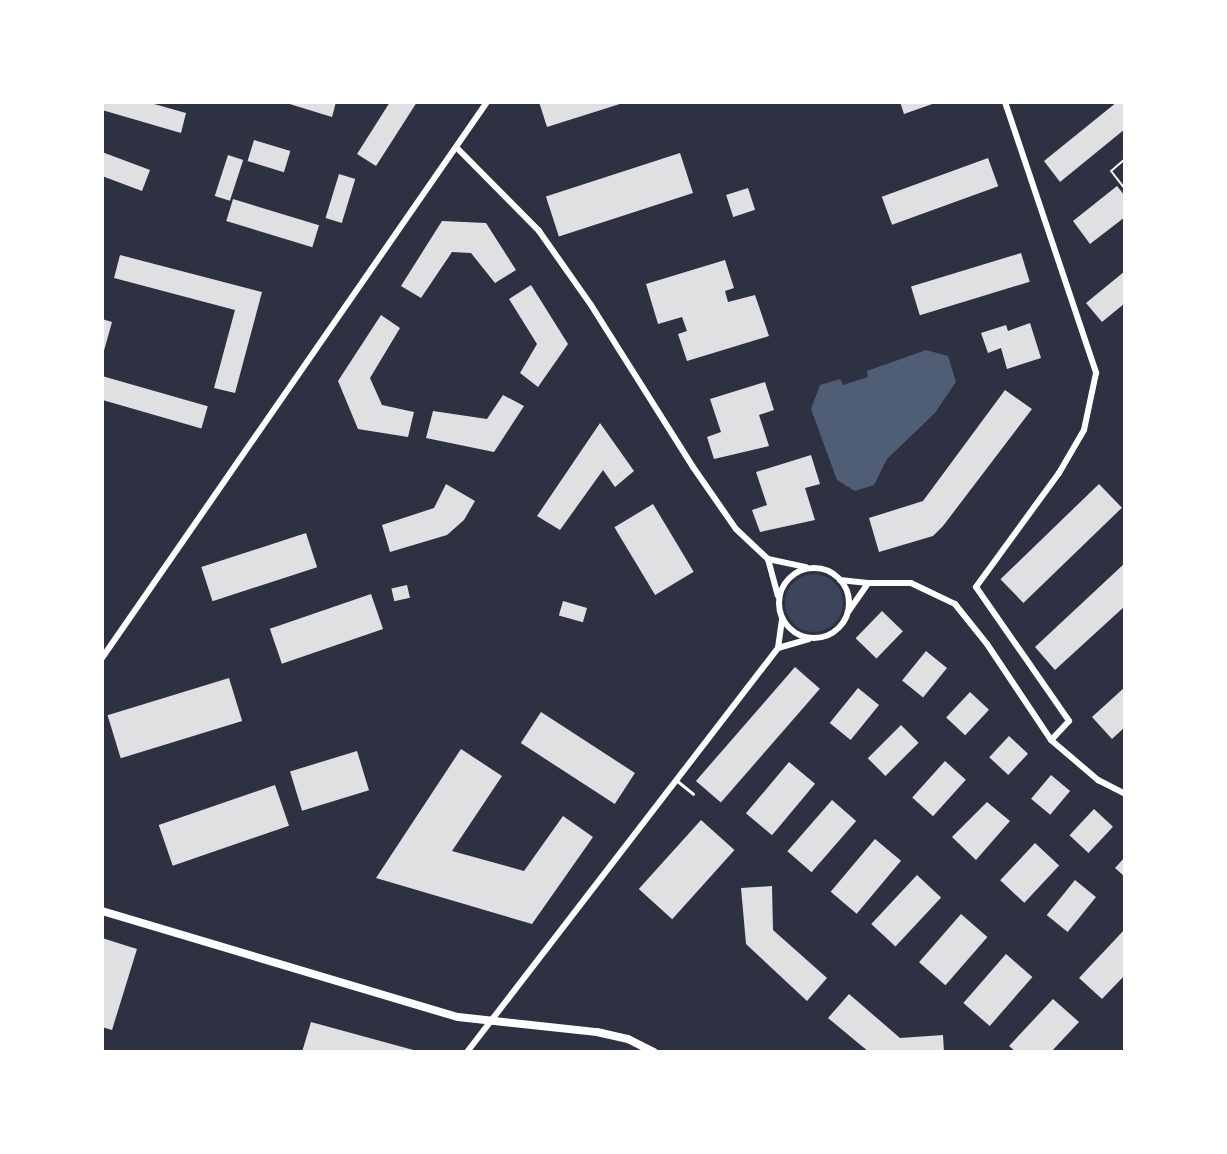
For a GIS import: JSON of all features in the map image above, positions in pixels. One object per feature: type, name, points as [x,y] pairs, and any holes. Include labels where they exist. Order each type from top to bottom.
[{"type":"street","points":[[102,658],[487,102]]},
{"type":"street","points":[[1005,102],[1096,373],[1084,430],[1059,473],[976,587],[1069,721],[1051,740]]},
{"type":"street","points":[[457,148],[539,231],[591,305],[730,520],[768,559],[779,597],[778,609],[782,620],[790,629],[811,638]]},
{"type":"street","points":[[768,559],[832,572],[840,580],[849,601],[848,613]]},
{"type":"street","points":[[779,597],[789,577],[810,568]]},
{"type":"street","points":[[840,580],[868,583],[911,583],[955,604],[987,645],[1051,740],[1098,780],[1125,794]]},
{"type":"street","points":[[778,648],[834,632],[868,583]]},
{"type":"street","points":[[467,1052],[778,648],[782,620]]},
{"type":"street","points":[[102,911],[459,1017],[597,1032],[628,1039],[654,1052]]},
{"type":"lane","points":[[676,780],[693,794]]},
{"type":"path","points":[[1125,159],[1111,171],[1125,189]]},
{"type":"shaded area","points":[[926,350],[948,356],[956,382],[935,413],[887,459],[874,485],[855,491],[837,480],[811,409],[820,385],[840,379],[843,385],[868,377],[867,371]]},
{"type":"shaded area","points":[[808,574],[820,574],[835,582],[843,597],[843,609],[835,624],[820,632],[808,632],[793,624],[785,609],[785,597],[793,582]]},
{"type":"building","points":[[102,102],[147,102],[186,113],[181,133],[102,110]]},
{"type":"building","points":[[283,102],[336,102],[332,117]]},
{"type":"building","points":[[390,102],[417,102],[376,166],[357,154]]},
{"type":"building","points":[[539,102],[623,102],[623,103],[547,127]]},
{"type":"building","points":[[900,102],[938,102],[904,114]]},
{"type":"building","points":[[1117,102],[1125,102],[1125,129],[1060,182],[1044,161]]},
{"type":"building","points":[[254,140],[290,151],[284,172],[248,161]]},
{"type":"building","points":[[102,152],[150,170],[142,191],[102,176]]},
{"type":"building","points":[[680,153],[693,193],[559,237],[546,197]]},
{"type":"building","points":[[228,155],[243,160],[230,201],[215,196]]},
{"type":"building","points":[[988,158],[998,186],[892,225],[882,197]]},
{"type":"building","points":[[339,174],[355,179],[342,223],[326,218]]},
{"type":"building","points":[[1117,186],[1125,196],[1125,217],[1090,244],[1073,221]]},
{"type":"building","points":[[748,188],[755,210],[733,217],[726,195]]},
{"type":"building","points":[[233,199],[319,225],[312,247],[226,221]]},
{"type":"building","points":[[442,221],[486,223],[516,270],[495,283],[471,253],[452,252],[421,298],[401,286]]},
{"type":"building","points":[[1021,253],[1030,282],[920,315],[911,287]]},
{"type":"building","points":[[120,255],[262,292],[235,393],[214,388],[235,310],[114,278]]},
{"type":"building","points":[[725,260],[734,288],[725,291],[728,302],[755,295],[769,336],[687,361],[678,334],[687,331],[682,317],[658,324],[646,284]]},
{"type":"building","points":[[1125,271],[1125,303],[1102,322],[1086,303]]},
{"type":"building","points":[[531,285],[568,344],[538,387],[520,373],[537,344],[509,299]]},
{"type":"building","points":[[381,315],[400,328],[370,378],[382,405],[414,412],[408,437],[358,429],[338,381]]},
{"type":"building","points":[[102,319],[112,322],[103,354],[102,354]]},
{"type":"building","points":[[1030,323],[1041,358],[1007,369],[1001,348],[988,353],[981,333],[1006,325],[1008,331]]},
{"type":"building","points":[[102,376],[208,406],[201,428],[102,400]]},
{"type":"building","points":[[765,382],[774,410],[759,415],[769,446],[714,459],[707,437],[721,432],[710,399]]},
{"type":"building","points":[[1005,390],[1032,409],[943,526],[933,536],[879,552],[869,518],[923,501]]},
{"type":"building","points":[[503,395],[524,406],[494,452],[426,438],[433,411],[487,419]]},
{"type":"building","points":[[600,423],[634,471],[615,487],[603,470],[560,530],[537,516]]},
{"type":"building","points":[[811,455],[820,484],[805,488],[815,520],[760,532],[752,510],[767,505],[756,472]]},
{"type":"building","points":[[446,484],[475,501],[464,520],[447,535],[390,552],[382,525],[434,508]]},
{"type":"building","points":[[1099,484],[1122,508],[1023,603],[1000,579]]},
{"type":"building","points":[[653,504],[694,572],[655,595],[614,527]]},
{"type":"building","points":[[306,533],[317,567],[213,601],[201,567]]},
{"type":"building","points":[[1125,563],[1125,606],[1055,670],[1035,647]]},
{"type":"building","points":[[407,585],[410,598],[394,601],[391,589]]},
{"type":"building","points":[[371,594],[383,629],[282,664],[270,629]]},
{"type":"building","points":[[563,601],[587,608],[583,622],[559,615]]},
{"type":"building","points":[[882,611],[903,631],[876,658],[856,638]]},
{"type":"building","points":[[926,651],[947,668],[923,698],[902,681]]},
{"type":"building","points":[[795,667],[820,689],[721,803],[696,781]]},
{"type":"building","points":[[229,678],[242,721],[121,758],[108,715]]},
{"type":"building","points":[[1125,687],[1125,727],[1112,739],[1092,717]]},
{"type":"building","points":[[858,688],[879,705],[851,740],[830,723]]},
{"type":"building","points":[[970,692],[989,710],[965,735],[946,718]]},
{"type":"building","points":[[541,712],[635,773],[615,804],[521,743]]},
{"type":"building","points":[[901,725],[919,743],[885,776],[868,758]]},
{"type":"building","points":[[1009,736],[1028,754],[1008,775],[989,757]]},
{"type":"building","points":[[461,749],[502,776],[452,851],[524,871],[563,816],[593,837],[532,924],[376,878]]},
{"type":"building","points":[[357,751],[369,790],[302,811],[290,771]]},
{"type":"building","points":[[945,761],[966,780],[933,816],[912,797]]},
{"type":"building","points":[[789,762],[815,784],[772,835],[746,813]]},
{"type":"building","points":[[1051,775],[1070,791],[1050,815],[1031,799]]},
{"type":"building","points":[[275,785],[289,826],[173,866],[159,825]]},
{"type":"building","points":[[832,800],[856,821],[812,872],[787,851]]},
{"type":"building","points":[[987,802],[1010,821],[976,860],[952,837]]},
{"type":"building","points":[[1094,809],[1113,827],[1088,853],[1069,835]]},
{"type":"building","points":[[701,820],[734,850],[672,919],[639,889]]},
{"type":"building","points":[[875,839],[901,861],[857,914],[831,892]]},
{"type":"building","points":[[1035,843],[1059,866],[1024,903],[1000,880]]},
{"type":"building","points":[[1125,857],[1125,877],[1115,868]]},
{"type":"building","points":[[917,875],[941,898],[895,947],[871,924]]},
{"type":"building","points":[[1075,880],[1096,897],[1068,932],[1047,915]]},
{"type":"building","points":[[772,886],[773,930],[827,978],[807,1001],[746,944],[741,888]]},
{"type":"building","points":[[961,914],[987,937],[945,985],[919,962]]},
{"type":"building","points":[[1125,929],[1125,975],[1102,999],[1079,978]]},
{"type":"building","points":[[102,938],[137,949],[112,1030],[102,1027]]},
{"type":"building","points":[[1006,954],[1032,977],[990,1026],[963,1003]]},
{"type":"building","points":[[849,994],[900,1038],[943,1035],[944,1052],[869,1052],[828,1018]]},
{"type":"building","points":[[1053,999],[1079,1022],[1051,1052],[1016,1052],[1009,1046]]},
{"type":"building","points":[[311,1022],[417,1051],[417,1052],[302,1052]]}]
